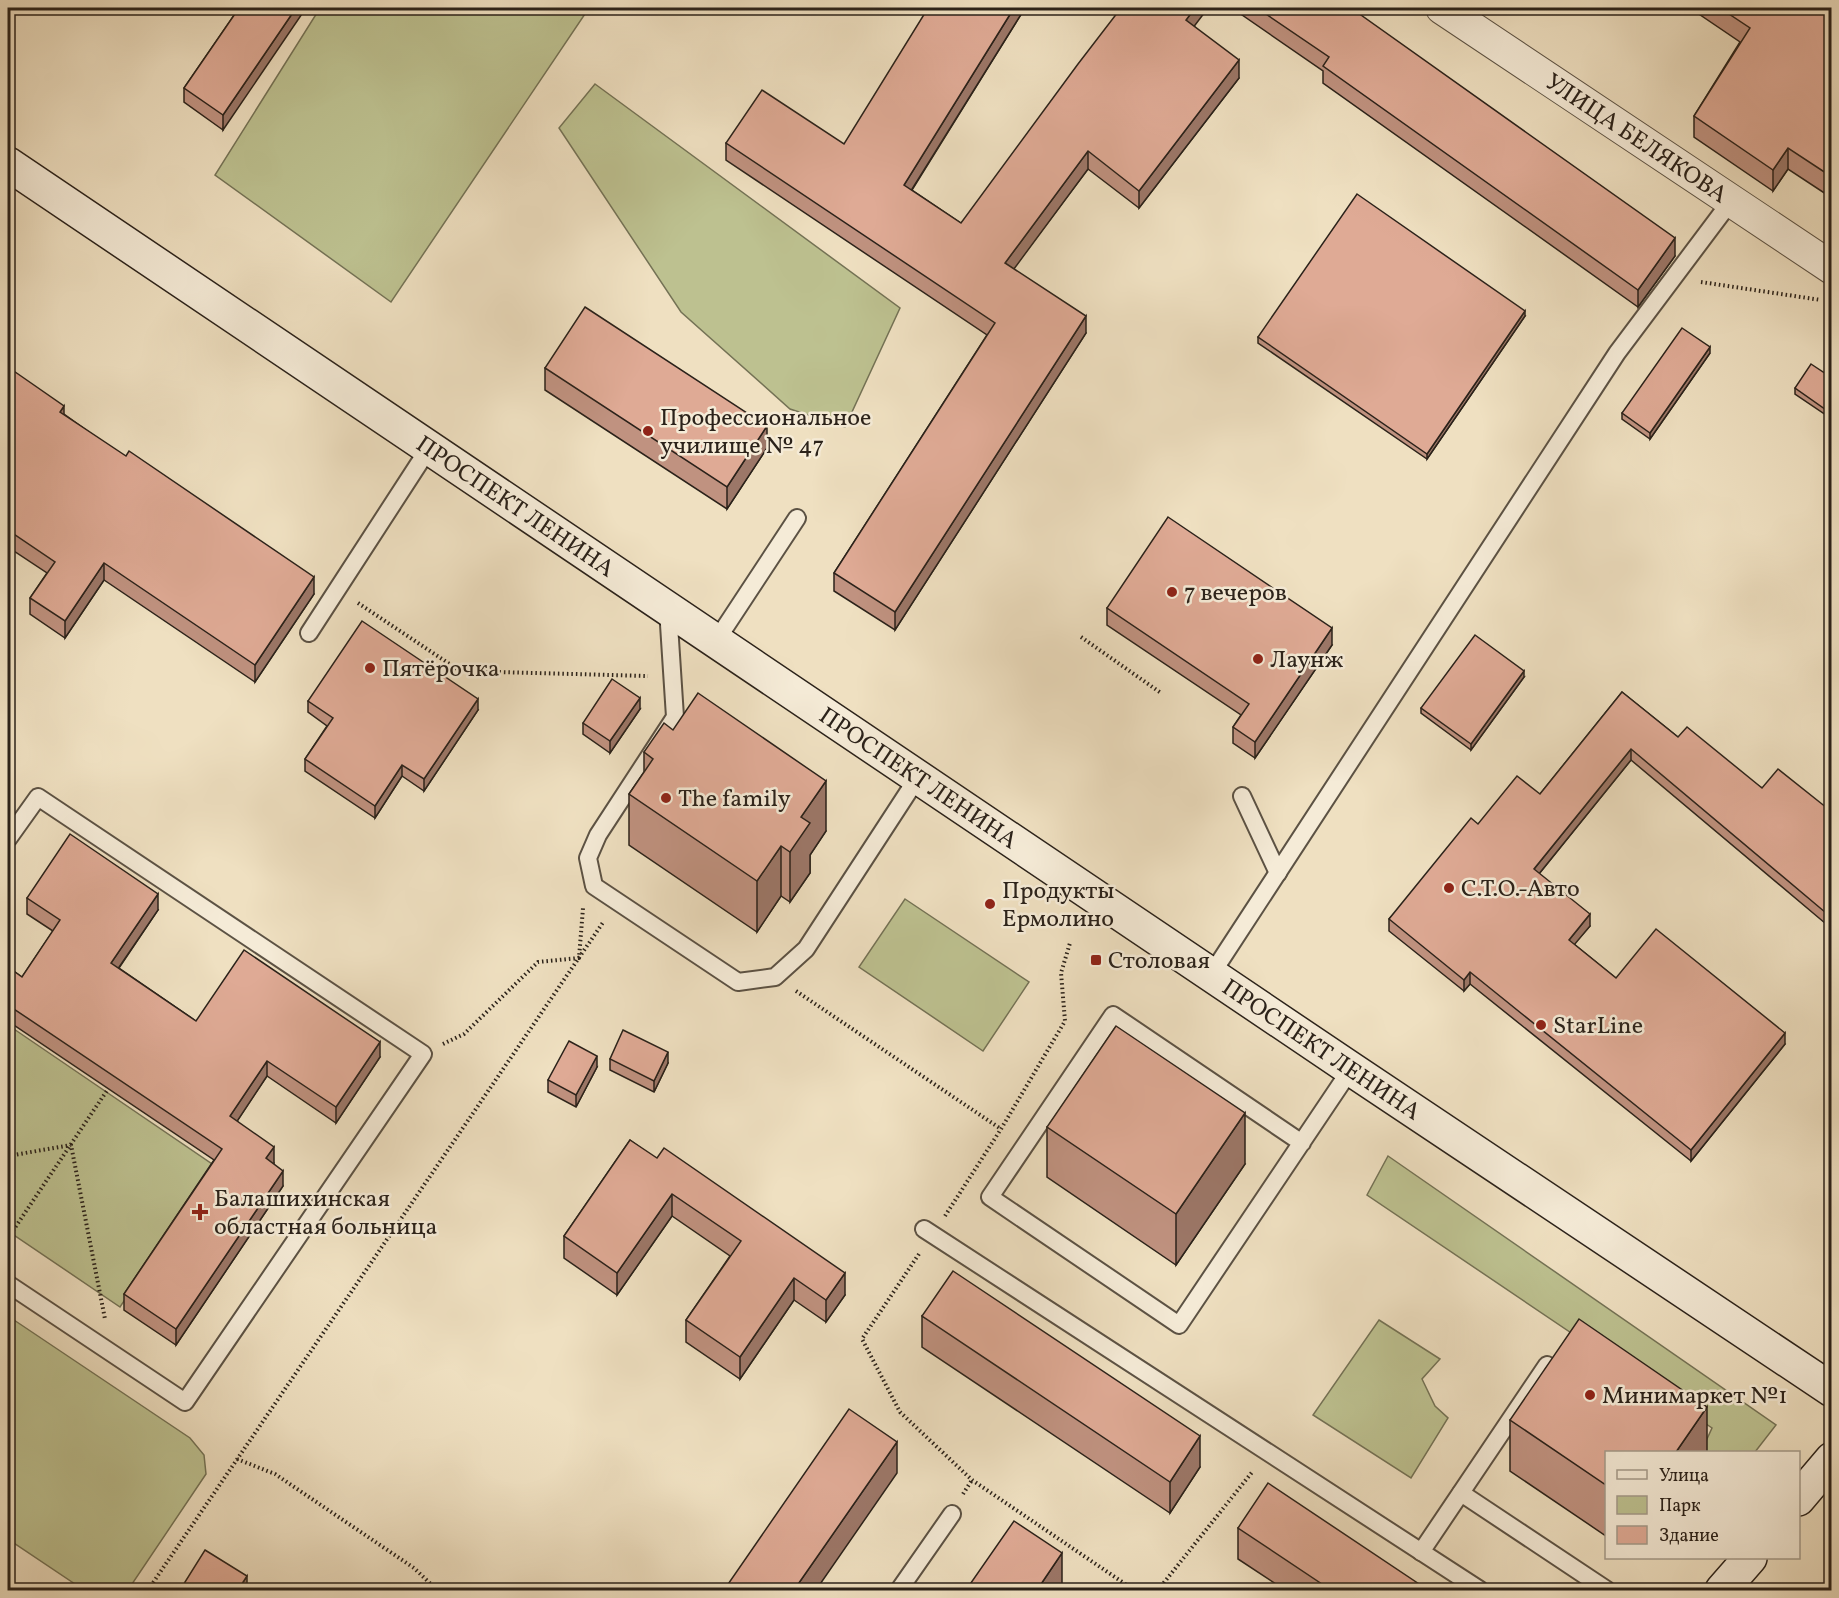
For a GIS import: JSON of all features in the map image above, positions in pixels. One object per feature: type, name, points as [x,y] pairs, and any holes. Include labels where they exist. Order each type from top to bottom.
[{"type":"main road","name":"ПРОСПЕКТ ЛЕНИНА","points":[[8,164],[1211,975],[1832,1390]]},
{"type":"main road","points":[[1800,1497],[1832,1459]]},
{"type":"main road","points":[[1722,1590],[1748,1559]]},
{"type":"street","name":"УЛИЦА БЕЛЯКОВА","points":[[1442,8],[1832,268]]},
{"type":"lane","points":[[1211,975],[1617,353],[1731,201]]},
{"type":"lane","points":[[309,633],[429,448]]},
{"type":"lane","points":[[716,641],[797,518]]},
{"type":"lane","points":[[668,609],[675,717],[598,835],[588,858],[594,886],[738,982],[775,977],[806,949],[918,777]]},
{"type":"lane","points":[[1242,796],[1278,873]]},
{"type":"lane","points":[[8,839],[38,798],[423,1054],[185,1402],[8,1284]]},
{"type":"lane","points":[[1302,1143],[1113,1015],[990,1197],[1179,1325],[1302,1143],[1351,1069]]},
{"type":"lane","points":[[928,1232],[1480,1590]]},
{"type":"lane","points":[[1421,1552],[1547,1365]]},
{"type":"lane","points":[[1461,1493],[1607,1590]]},
{"type":"lane","points":[[899,1590],[952,1514]]},
{"type":"path","points":[[1674,278],[1832,301]]},
{"type":"path","points":[[338,589],[460,671],[672,677]]},
{"type":"path","points":[[1081,637],[1161,693]]},
{"type":"path","points":[[148,1590],[618,901]]},
{"type":"path","points":[[1070,943],[1061,973],[1065,1021],[1001,1129],[928,1232],[862,1338],[900,1412],[972,1480],[1134,1590]]},
{"type":"path","points":[[423,1054],[464,1035],[538,962],[579,958]]},
{"type":"path","points":[[775,977],[1001,1129]]},
{"type":"path","points":[[8,1238],[108,1089]]},
{"type":"path","points":[[71,1145],[112,1354]]},
{"type":"path","points":[[8,1156],[71,1145]]},
{"type":"path","points":[[1158,1590],[1268,1452]]},
{"type":"path","points":[[237,1459],[275,1474],[414,1568],[437,1590]]},
{"type":"green space","points":[[320,8],[589,8],[391,302],[215,175]]},
{"type":"green space","points":[[595,84],[900,308],[845,427],[790,409],[681,312],[559,128]]},
{"type":"green space","points":[[905,899],[1029,982],[983,1051],[859,967]]},
{"type":"green space","points":[[8,1025],[215,1166],[120,1307],[8,1231]]},
{"type":"green space","points":[[1388,1156],[1776,1425],[1756,1451],[1701,1451],[1712,1428],[1367,1195]]},
{"type":"green space","points":[[8,1316],[190,1438],[204,1455],[206,1474],[128,1590],[84,1590],[8,1539]]},
{"type":"green space","points":[[1379,1320],[1440,1359],[1422,1379],[1435,1406],[1448,1418],[1411,1478],[1313,1415]]},
{"type":"building","points":[[239,8],[296,8],[223,115],[184,88]]},
{"type":"building","points":[[928,8],[1014,8],[904,185],[961,223],[1121,8],[1195,8],[1186,20],[1239,60],[1139,191],[1088,151],[1005,263],[1086,316],[895,612],[834,573],[995,323],[726,143],[762,90],[844,144]]},
{"type":"building","points":[[1257,8],[1351,8],[1675,238],[1638,290],[1323,66],[1329,57]]},
{"type":"building","points":[[1720,8],[1832,8],[1832,177],[1788,148],[1773,170],[1694,116],[1750,28]]},
{"type":"building","points":[[1357,194],[1525,311],[1427,454],[1258,337]]},
{"type":"building","points":[[585,307],[767,426],[727,487],[545,368]]},
{"type":"building","points":[[1682,328],[1710,347],[1650,433],[1622,413]]},
{"type":"building","points":[[1811,364],[1832,378],[1832,414],[1795,388]]},
{"type":"building","points":[[8,367],[64,406],[60,412],[126,456],[129,451],[314,577],[255,665],[104,563],[65,621],[30,598],[55,562],[8,530]]},
{"type":"building","points":[[1168,517],[1332,628],[1255,742],[1233,727],[1249,704],[1107,608]]},
{"type":"building","points":[[362,621],[478,699],[424,779],[402,765],[375,806],[305,759],[333,718],[308,701]]},
{"type":"building","points":[[1475,635],[1524,671],[1471,744],[1421,708]]},
{"type":"building","points":[[612,679],[640,698],[610,741],[583,723]]},
{"type":"building","points":[[1622,692],[1678,737],[1687,727],[1762,788],[1778,769],[1832,812],[1832,918],[1631,749],[1534,869],[1590,914],[1569,940],[1616,978],[1656,929],[1785,1033],[1691,1150],[1470,972],[1464,980],[1389,919],[1471,818],[1478,824],[1517,776],[1540,794]]},
{"type":"building","points":[[698,693],[826,781],[801,817],[810,823],[790,852],[781,846],[757,881],[629,794],[653,759],[644,752],[664,723],[673,730]]},
{"type":"building","points":[[70,834],[158,894],[111,963],[196,1021],[244,950],[380,1042],[336,1107],[267,1061],[230,1116],[274,1147],[266,1158],[283,1171],[176,1329],[124,1294],[222,1149],[8,1005],[8,967],[22,977],[60,920],[27,898]]},
{"type":"building","points":[[1116,1026],[1245,1113],[1176,1214],[1047,1127]]},
{"type":"building","points":[[623,1030],[668,1052],[654,1081],[610,1059]]},
{"type":"building","points":[[569,1041],[597,1056],[576,1095],[548,1080]]},
{"type":"building","points":[[630,1140],[657,1158],[664,1148],[845,1273],[826,1300],[794,1278],[740,1357],[686,1320],[741,1241],[672,1194],[617,1273],[564,1236]]},
{"type":"building","points":[[953,1271],[1200,1436],[1170,1482],[922,1316]]},
{"type":"building","points":[[1579,1319],[1707,1407],[1677,1451],[1605,1451],[1605,1484],[1510,1420]]},
{"type":"building","points":[[849,1409],[897,1442],[794,1590],[724,1590]]},
{"type":"building","points":[[1268,1483],[1428,1590],[1331,1590],[1238,1528]]},
{"type":"building","points":[[1014,1521],[1062,1553],[1037,1590],[966,1590]]},
{"type":"building","points":[[205,1550],[247,1576],[238,1590],[180,1590]]},
{"type":"place","name":"Профессиональное училище № 47","points":[[648,431]]},
{"type":"place","name":"7 вечеров","points":[[1172,592]]},
{"type":"place","name":"Лаунж","points":[[1258,659]]},
{"type":"place","name":"Пятёрочка","points":[[370,668]]},
{"type":"place","name":"The family","points":[[666,798]]},
{"type":"place","name":"С.Т.О.-Авто","points":[[1449,888]]},
{"type":"place","name":"Продукты Ермолино","points":[[990,904]]},
{"type":"place","name":"Столовая","points":[[1096,960]]},
{"type":"place","name":"StarLine","points":[[1541,1025]]},
{"type":"place","name":"Балашихинская областная больница","points":[[200,1212]]},
{"type":"place","name":"Минимаркет №1","points":[[1590,1395]]}]
